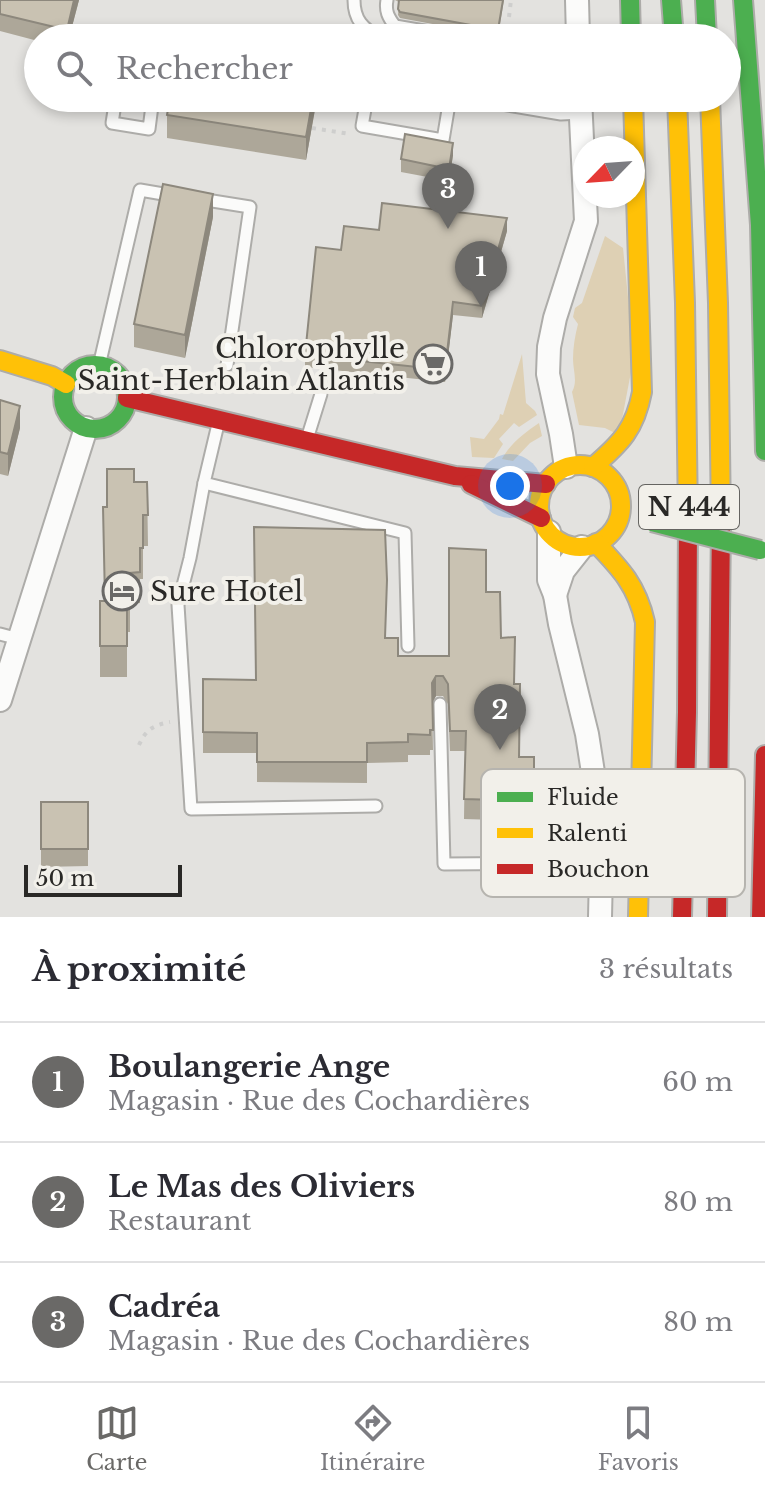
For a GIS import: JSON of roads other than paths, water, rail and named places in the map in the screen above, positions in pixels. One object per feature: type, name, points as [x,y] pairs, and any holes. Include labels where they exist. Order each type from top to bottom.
[{"type":"main road","points":[[630,0],[631,24]]},
{"type":"main road","points":[[671,0],[673,24]]},
{"type":"main road","points":[[705,0],[706,24]]},
{"type":"main road","points":[[743,0],[760,225],[765,451]]},
{"type":"main road","points":[[593,467],[621,444],[632,430],[638,417],[642,392],[633,112]]},
{"type":"main road","name":"N 444","points":[[678,112],[689,503],[687,769]]},
{"type":"main road","name":"N 444","points":[[710,112],[721,443],[719,769]]},
{"type":"main road","points":[[0,360],[52,376],[66,384]]},
{"type":"main road","points":[[93,365],[99,366],[117,374],[125,385],[127,398],[124,412],[114,423],[100,429],[86,428],[74,421],[66,410],[63,397],[66,384],[74,373],[93,365]]},
{"type":"main road","points":[[127,398],[455,476],[546,484]]},
{"type":"main road","points":[[545,525],[540,500],[546,484],[558,471],[584,465],[601,470],[613,481],[620,497],[620,514],[612,532],[589,545]]},
{"type":"main road","points":[[455,476],[545,525],[564,543],[589,545],[621,569],[637,591],[645,622],[642,769]]},
{"type":"main road","points":[[620,514],[763,550]]},
{"type":"main road","points":[[761,917],[765,755]]},
{"type":"main road","points":[[638,897],[638,917]]},
{"type":"main road","name":"N 444","points":[[682,917],[683,897]]},
{"type":"main road","name":"N 444","points":[[717,897],[717,917]]},
{"type":"street","points":[[577,0],[578,24]]},
{"type":"street","points":[[566,467],[548,374],[549,347],[555,318],[586,221],[580,112]]},
{"type":"street","points":[[0,700],[10,637],[86,428]]},
{"type":"street","points":[[545,525],[548,572],[592,769]]},
{"type":"street","points":[[555,595],[563,571],[589,545]]},
{"type":"street","points":[[600,897],[600,917]]},
{"type":"lane","points":[[354,0],[354,12],[361,24]]},
{"type":"lane","points":[[387,0],[386,8],[393,24]]},
{"type":"lane","points":[[114,112],[112,123],[149,129],[151,112]]},
{"type":"lane","points":[[364,112],[362,126],[443,140],[448,112]]},
{"type":"lane","points":[[99,366],[140,190],[250,207],[227,365]]},
{"type":"lane","points":[[307,441],[321,394]]},
{"type":"lane","points":[[219,420],[178,605],[191,809],[376,806]]},
{"type":"lane","points":[[204,483],[405,533],[408,646]]},
{"type":"lane","points":[[440,704],[444,864],[481,864]]},
{"type":"place","name":"Cadréa","points":[[448,229]]},
{"type":"place","name":"Boulangerie Ange","points":[[481,307]]},
{"type":"place","name":"Chlorophylle Saint-Herblain Atlantis","points":[[433,364]]},
{"type":"place","name":"Sure Hotel","points":[[122,591]]},
{"type":"place","name":"Le Mas des Oliviers","points":[[500,750]]}]
